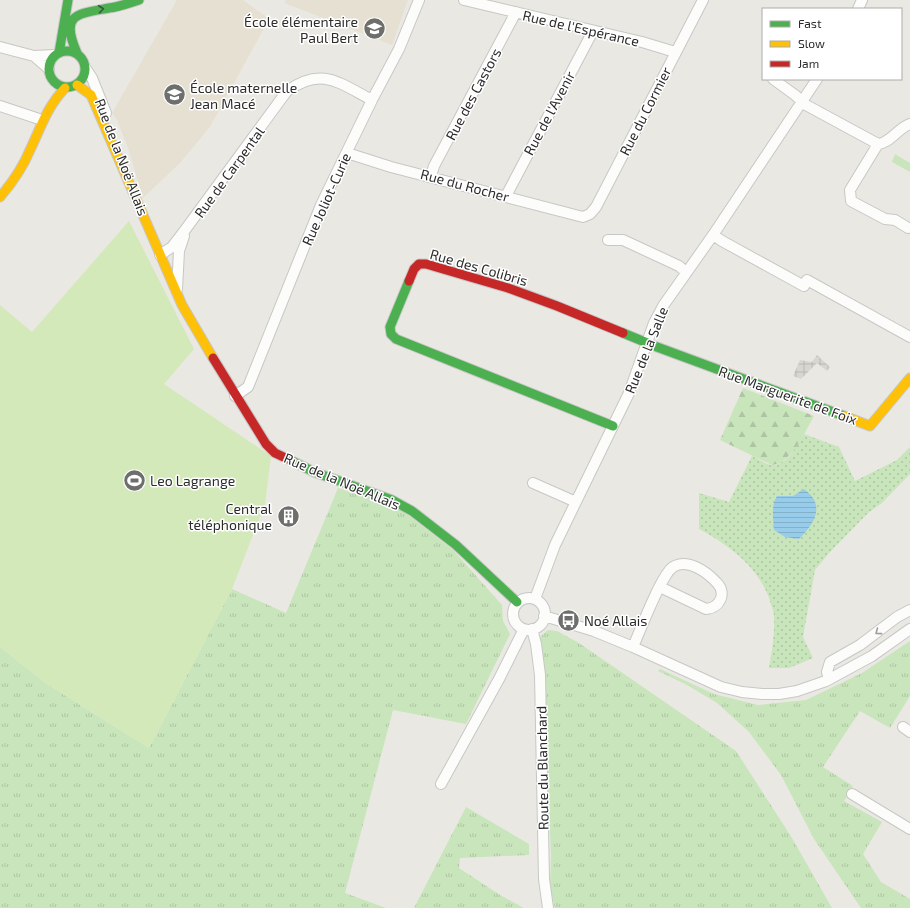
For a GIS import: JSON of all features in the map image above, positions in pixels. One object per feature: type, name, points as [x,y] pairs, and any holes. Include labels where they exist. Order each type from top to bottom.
[{"type":"street","points":[[43,117],[50,87],[49,68],[57,54],[68,0]]},
{"type":"street","points":[[73,0],[82,12]]},
{"type":"street","points":[[50,87],[56,84],[65,88],[73,87],[82,81],[86,69],[85,63],[77,53],[70,29],[71,22],[77,15],[82,12],[112,8],[139,0]]},
{"type":"street","name":"Rue Joliot-Curie","points":[[235,396],[248,387],[321,205],[372,100],[399,49],[419,0]]},
{"type":"street","name":"Rue de l'Espérance","points":[[464,0],[642,42],[675,52]]},
{"type":"street","name":"Rue du Cormier","points":[[583,217],[590,214],[596,206],[703,0]]},
{"type":"street","name":"Rue des Castors","points":[[431,176],[434,166],[516,12]]},
{"type":"street","name":"Rue de l'Avenir","points":[[506,196],[593,31]]},
{"type":"street","points":[[0,47],[34,56],[57,54],[65,51],[77,53]]},
{"type":"street","points":[[34,56],[49,68]]},
{"type":"street","name":"Rue de la Noë Allais","points":[[86,69],[92,78],[116,138],[158,251]]},
{"type":"street","name":"Rue de Carpental","points":[[158,251],[172,247],[287,91],[298,83],[310,78],[332,80],[372,100]]},
{"type":"street","points":[[774,80],[796,95],[802,102],[878,144],[883,144],[893,135],[910,124]]},
{"type":"street","name":"Rue de la Salle","points":[[535,599],[555,545],[629,393],[647,343],[663,306],[713,235],[816,80]]},
{"type":"street","name":"Rue de la Noë Allais","points":[[77,85],[91,95],[185,311],[257,431],[275,453],[314,472],[392,500],[412,511],[456,545],[518,602]]},
{"type":"street","points":[[0,197],[16,178],[25,161],[43,117],[55,97],[65,88]]},
{"type":"street","points":[[0,106],[43,117]]},
{"type":"street","points":[[878,144],[850,190],[851,201],[885,219],[895,220],[908,228]]},
{"type":"street","name":"Rue du Rocher","points":[[347,153],[583,217]]},
{"type":"street","name":"Rue de Carpental","points":[[177,293],[179,251],[186,230]]},
{"type":"street","points":[[713,235],[804,286],[807,280],[910,337]]},
{"type":"street","points":[[608,240],[623,240],[679,266],[686,272]]},
{"type":"street","points":[[165,268],[179,259]]},
{"type":"street","name":"Rue des Colibris","points":[[614,426],[396,339],[392,334],[390,327],[414,269],[419,264],[426,264],[508,288],[647,343]]},
{"type":"street","name":"Rue Marguerite de Foix","points":[[647,343],[870,426],[910,378]]},
{"type":"street","points":[[533,483],[576,502]]},
{"type":"street","points":[[633,647],[660,588],[666,575],[673,568],[682,565],[689,565],[703,571],[718,583],[721,590],[721,597],[718,604],[712,609],[706,609],[660,588]]},
{"type":"street","points":[[441,784],[528,629],[540,624],[544,616],[543,606],[535,599],[526,598],[514,606],[513,617],[515,622],[528,629]]},
{"type":"street","points":[[829,679],[827,672],[830,662],[860,645],[897,617],[910,610]]},
{"type":"street","points":[[544,616],[594,631],[721,687],[742,692],[762,694],[779,694],[797,691],[829,679],[872,656],[910,629]]},
{"type":"street","name":"Route du Blanchard","points":[[528,629],[536,644],[540,675],[544,879],[548,908]]},
{"type":"street","points":[[852,794],[910,829]]},
{"type":"shaded area","name":"École maternelle Jean Macé","points":[[177,0],[243,0],[269,19],[210,127],[180,163],[143,198],[128,148],[117,120],[112,113]]},
{"type":"shaded area","name":"École élémentaire Paul Bert","points":[[286,0],[408,0],[392,45],[287,4],[285,3]]},
{"type":"shaded area","points":[[817,355],[830,367],[827,371],[817,363],[801,379],[793,376],[800,360],[812,362]]},
{"type":"green space","points":[[895,154],[910,163],[910,172],[892,162]]},
{"type":"green space","name":"Leo Lagrange","points":[[129,221],[194,349],[164,384],[271,456],[265,504],[232,589],[149,748],[47,684],[0,647],[0,305],[32,332]]},
{"type":"green space","points":[[743,388],[814,416],[796,449],[781,463],[772,465],[720,440]]},
{"type":"green space","points":[[804,434],[839,447],[855,481],[897,460],[910,447],[910,474],[882,503],[868,513],[829,553],[815,570],[803,637],[813,658],[789,668],[769,668],[774,622],[774,612],[770,601],[765,589],[751,567],[732,550],[699,529],[699,493],[729,502],[752,456],[773,465],[783,462],[792,454]]},
{"type":"green space","points":[[338,488],[399,508],[453,550],[502,605],[503,621],[510,634],[466,724],[393,710],[345,893],[386,908],[0,908],[0,647],[47,684],[149,748],[232,589],[286,613]]},
{"type":"green space","points":[[548,630],[557,631],[579,643],[736,751],[792,838],[832,908],[555,908],[550,888],[551,856],[543,670],[539,638]]},
{"type":"green space","points":[[910,641],[910,696],[890,728],[860,711],[823,767],[853,786],[844,801],[882,822],[863,854],[881,882],[910,899],[910,908],[861,908],[814,839],[781,775],[749,732],[717,703],[687,685],[658,671],[660,669],[714,694],[758,705],[806,700],[862,673]]},
{"type":"green space","points":[[466,807],[529,844],[529,855],[460,858],[459,868],[500,895],[524,908],[414,908]]},
{"type":"water","points":[[804,489],[815,501],[816,514],[810,527],[799,539],[785,537],[774,530],[773,512],[775,500],[777,496],[793,496]]},
{"type":"traffic: fast","points":[[59,53],[68,0]]},
{"type":"traffic: fast","points":[[77,53],[70,30],[71,23],[74,18],[88,12],[116,7],[139,0]]},
{"type":"traffic: fast","points":[[71,51],[80,56],[84,62],[85,69],[84,76],[80,82],[71,87],[63,87],[54,82],[50,76],[49,65],[54,56],[60,52],[71,51]]},
{"type":"traffic: fast","points":[[409,281],[390,327],[391,334],[396,339],[613,426]]},
{"type":"traffic: fast","points":[[623,333],[844,416]]},
{"type":"traffic: fast","points":[[292,461],[314,472],[392,500],[412,511],[456,545],[517,602]]},
{"type":"traffic: slow","points":[[77,85],[91,95],[182,305],[213,358]]},
{"type":"traffic: slow","points":[[0,197],[21,169],[53,102],[65,88]]},
{"type":"traffic: slow","points":[[844,416],[870,426],[910,378]]},
{"type":"traffic: jam","points":[[409,281],[414,269],[419,264],[426,264],[508,288],[623,333]]},
{"type":"traffic: jam","points":[[213,358],[266,444],[275,453],[292,461]]},
{"type":"place","name":"École élémentaire Paul Bert","points":[[374,29]]},
{"type":"place","name":"École maternelle Jean Macé","points":[[175,95]]},
{"type":"place","name":"Leo Lagrange","points":[[134,480]]},
{"type":"place","name":"Central téléphonique","points":[[288,516]]},
{"type":"place","name":"Noé Allais","points":[[568,620]]}]
